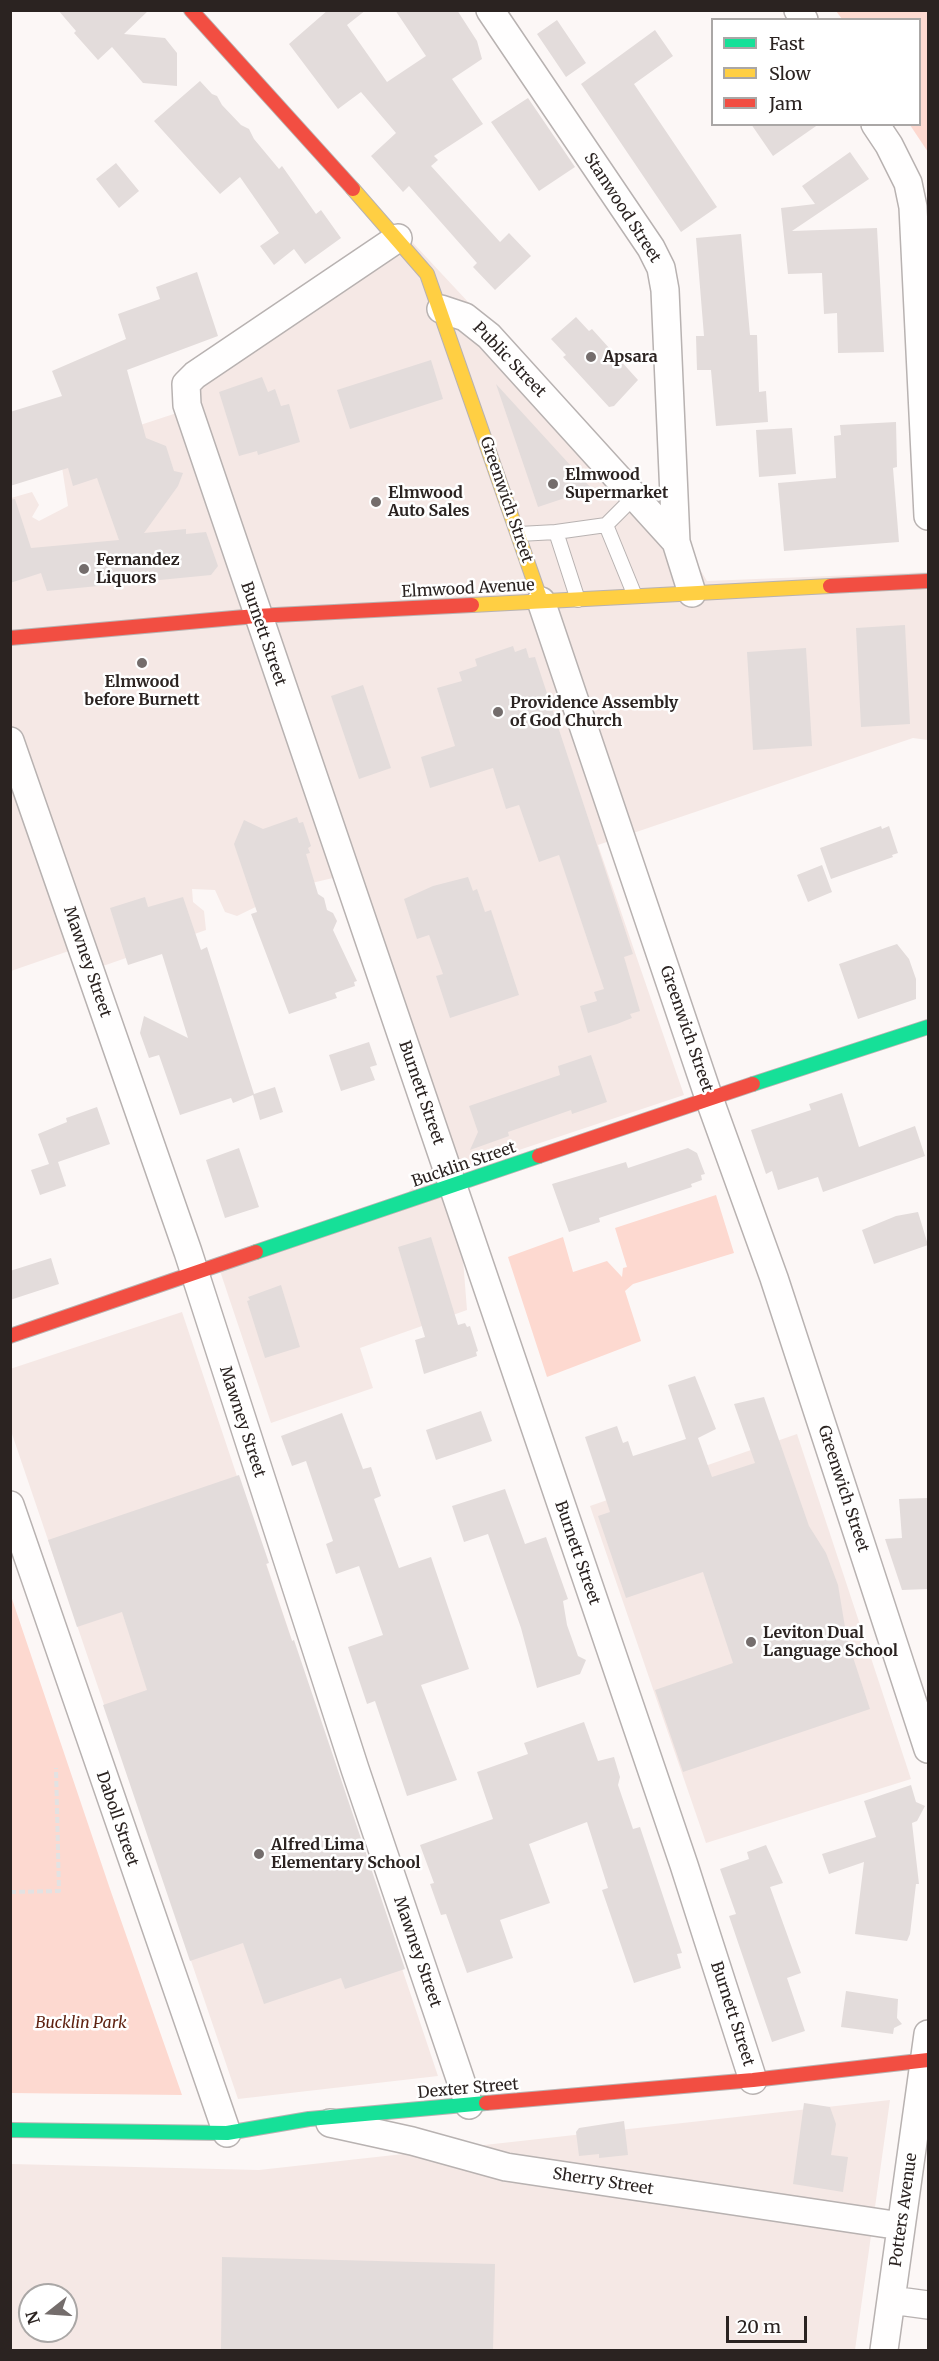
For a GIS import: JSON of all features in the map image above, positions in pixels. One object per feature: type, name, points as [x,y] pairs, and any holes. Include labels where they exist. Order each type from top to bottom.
[{"type":"street","points":[[191,10],[398,238],[427,274],[441,309]]},
{"type":"street","name":"Stanwood Street","points":[[490,10],[651,248],[661,268],[665,290],[676,542]]},
{"type":"street","points":[[876,126],[889,145],[908,183],[913,207],[928,516]]},
{"type":"street","name":"Burnett Street","points":[[398,238],[195,375],[186,384],[187,405],[256,616],[672,1830],[753,2080]]},
{"type":"street","name":"Public Street","points":[[441,309],[465,316],[489,336],[676,542],[692,593]]},
{"type":"street","name":"Greenwich Street","points":[[441,309],[709,1098],[777,1289],[928,1749]]},
{"type":"street","name":"Elmwood Avenue","points":[[10,638],[256,616],[928,581]]},
{"type":"street","name":"Mawney Street","points":[[10,741],[194,1273],[355,1769],[469,2105]]},
{"type":"street","name":"Bucklin Street","points":[[10,1336],[709,1098],[928,1027]]},
{"type":"street","name":"Daboll Street","points":[[10,1505],[227,2133]]},
{"type":"street","name":"Potters Avenue","points":[[884,2350],[927,2061],[928,2034]]},
{"type":"street","name":"Dexter Street","points":[[10,2130],[227,2133],[309,2119],[753,2080],[927,2061]]},
{"type":"street","name":"Sherry Street","points":[[309,2119],[412,2141],[506,2167],[901,2226]]},
{"type":"street","points":[[891,2300],[928,2306]]},
{"type":"lane","points":[[518,534],[556,532],[606,525],[635,496]]},
{"type":"lane","points":[[606,525],[635,596]]},
{"type":"lane","points":[[556,532],[578,600]]},
{"type":"path","points":[[10,1892],[58,1891],[56,1768]]},
{"type":"shaded area","points":[[399,228],[668,516],[707,581],[928,572],[928,740],[913,738],[598,845],[684,1095],[456,1171],[467,1310],[360,1348],[373,1388],[271,1423],[217,1262],[398,1203],[449,1149],[354,873],[299,886],[237,916],[225,912],[215,890],[192,889],[193,902],[204,911],[206,930],[103,966],[89,944],[11,971],[11,498],[32,492],[39,505],[32,517],[39,521],[68,506],[57,435],[119,432],[195,407],[200,377]]},
{"type":"shaded area","name":"Alfred Lima Elementary School","points":[[182,1312],[438,2076],[238,2099],[11,1431],[10,1369]]},
{"type":"shaded area","name":"Leviton Dual Language School","points":[[797,1434],[911,1779],[706,1843],[590,1506]]},
{"type":"shaded area","points":[[890,2100],[855,2350],[11,2350],[11,2164],[259,2170]]},
{"type":"green space","points":[[836,11],[928,11],[928,152],[911,126],[921,126],[921,18],[841,18]]},
{"type":"green space","points":[[716,1195],[734,1253],[633,1284],[625,1291],[641,1341],[547,1377],[508,1257],[563,1237],[573,1272],[607,1261],[622,1277],[623,1268],[627,1267],[615,1228]]},
{"type":"green space","name":"Bucklin Park","points":[[10,1593],[110,1889],[182,2095],[11,2093]]},
{"type":"building","points":[[58,10],[149,10],[124,34],[165,38],[177,53],[177,86],[143,83],[112,47],[98,60],[74,33],[76,31]]},
{"type":"building","points":[[328,10],[366,10],[347,25],[387,82],[426,56],[395,10],[457,10],[477,41],[482,59],[452,79],[483,124],[434,156],[438,160],[431,166],[500,242],[509,233],[531,256],[495,290],[473,267],[477,263],[409,186],[403,192],[371,156],[396,133],[361,92],[338,109],[289,44]]},
{"type":"building","points":[[557,20],[586,63],[566,77],[537,34]]},
{"type":"building","points":[[655,30],[673,56],[634,84],[717,207],[681,232],[581,84]]},
{"type":"building","points":[[200,81],[212,94],[217,96],[222,105],[241,125],[249,129],[254,139],[279,169],[282,166],[316,214],[321,210],[341,238],[305,264],[294,249],[274,265],[260,246],[279,233],[240,177],[220,194],[154,121]]},
{"type":"building","points":[[528,98],[575,167],[539,191],[491,122]]},
{"type":"building","points":[[752,126],[816,126],[773,156]]},
{"type":"building","points":[[850,152],[869,179],[792,231],[877,228],[884,352],[838,353],[837,313],[824,314],[822,273],[788,274],[781,208],[815,204],[802,186]]},
{"type":"building","points":[[116,163],[139,191],[119,208],[96,179]]},
{"type":"building","points":[[741,234],[750,335],[757,335],[759,392],[766,391],[768,422],[716,426],[711,370],[697,370],[696,336],[704,336],[696,238]]},
{"type":"building","points":[[197,272],[218,336],[127,370],[146,438],[166,446],[174,471],[183,473],[178,486],[144,533],[186,529],[186,534],[206,532],[218,566],[211,575],[47,591],[41,573],[10,583],[10,500],[15,499],[31,548],[119,540],[97,478],[73,486],[68,468],[10,486],[10,412],[62,396],[52,371],[126,339],[118,314],[160,299],[156,287]]},
{"type":"building","points":[[576,317],[589,331],[592,329],[638,380],[614,406],[609,407],[563,357],[566,355],[551,339]]},
{"type":"building","points":[[431,360],[443,399],[350,429],[337,390]]},
{"type":"building","points":[[262,377],[268,392],[275,389],[281,406],[289,404],[300,442],[258,455],[257,451],[239,456],[219,392]]},
{"type":"building","points":[[496,384],[592,489],[538,507]]},
{"type":"building","points":[[896,422],[897,467],[893,468],[899,542],[784,551],[778,483],[836,478],[834,436],[841,435],[840,425]]},
{"type":"building","points":[[792,428],[796,474],[759,477],[756,430]]},
{"type":"building","points":[[905,625],[910,724],[861,727],[856,628]]},
{"type":"building","points":[[513,646],[515,652],[526,648],[529,658],[535,657],[633,954],[624,957],[640,1011],[630,1014],[632,1018],[588,1033],[580,1006],[597,1001],[594,992],[604,989],[559,855],[539,862],[519,805],[506,809],[493,768],[430,788],[421,757],[455,746],[437,688],[462,681],[459,672],[477,666],[475,659]]},
{"type":"building","points":[[806,648],[812,746],[753,750],[747,652]]},
{"type":"building","points":[[363,685],[391,768],[359,779],[331,696]]},
{"type":"building","points":[[297,817],[299,823],[303,822],[311,846],[308,848],[310,853],[306,854],[318,894],[324,898],[327,910],[333,913],[337,921],[333,930],[357,981],[354,982],[355,986],[335,993],[337,998],[289,1014],[251,914],[257,912],[234,844],[244,820],[263,829]]},
{"type":"building","points":[[881,826],[882,829],[889,826],[898,853],[892,855],[893,857],[831,879],[820,848]]},
{"type":"building","points":[[822,865],[832,892],[808,902],[797,875]]},
{"type":"building","points":[[468,877],[473,891],[477,889],[485,912],[491,910],[519,995],[450,1018],[436,976],[443,974],[429,935],[417,939],[404,899],[433,886]]},
{"type":"building","points":[[145,897],[148,907],[183,897],[201,950],[207,947],[254,1094],[275,1087],[283,1112],[260,1120],[253,1095],[233,1103],[231,1098],[180,1115],[159,1055],[149,1058],[140,1033],[144,1016],[188,1038],[162,954],[128,965],[110,908]]},
{"type":"building","points":[[897,944],[909,959],[916,979],[916,999],[858,1019],[839,964]]},
{"type":"building","points":[[369,1042],[377,1065],[370,1067],[375,1080],[341,1091],[329,1055]]},
{"type":"building","points":[[591,1055],[607,1102],[572,1114],[571,1110],[508,1132],[509,1136],[470,1150],[478,1132],[469,1106],[560,1075],[558,1066]]},
{"type":"building","points":[[842,1093],[859,1147],[915,1126],[925,1156],[823,1192],[818,1177],[778,1190],[772,1171],[766,1174],[751,1130],[811,1110],[809,1104]]},
{"type":"building","points":[[97,1107],[110,1144],[58,1162],[66,1186],[40,1195],[31,1170],[49,1164],[38,1134],[67,1122],[66,1118]]},
{"type":"building","points":[[239,1148],[259,1207],[225,1218],[206,1160]]},
{"type":"building","points":[[688,1148],[697,1153],[705,1174],[701,1175],[702,1180],[691,1184],[692,1187],[599,1218],[600,1222],[569,1232],[552,1184],[626,1162],[628,1168]]},
{"type":"building","points":[[918,1212],[928,1245],[874,1264],[862,1230],[896,1216]]},
{"type":"building","points":[[431,1237],[458,1325],[465,1323],[467,1327],[470,1326],[478,1351],[477,1356],[424,1374],[415,1340],[425,1337],[398,1247]]},
{"type":"building","points":[[51,1258],[59,1284],[10,1300],[10,1271]]},
{"type":"building","points":[[281,1285],[300,1347],[265,1358],[247,1301],[250,1300],[248,1297]]},
{"type":"building","name":"Leviton Dual Language School","points":[[695,1376],[716,1429],[698,1438],[712,1477],[755,1463],[734,1404],[764,1397],[809,1526],[826,1553],[838,1585],[847,1639],[870,1709],[683,1772],[655,1690],[733,1663],[703,1572],[626,1598],[598,1516],[610,1512],[585,1437],[617,1426],[623,1443],[628,1441],[633,1456],[686,1439],[668,1385]]},
{"type":"building","points":[[481,1411],[492,1441],[436,1460],[426,1430]]},
{"type":"building","points":[[342,1413],[363,1469],[371,1467],[381,1496],[374,1499],[399,1568],[431,1557],[469,1669],[421,1685],[457,1780],[407,1796],[375,1701],[367,1704],[348,1647],[383,1635],[359,1566],[336,1574],[326,1544],[333,1541],[306,1461],[292,1466],[281,1436]]},
{"type":"building","name":"Alfred Lima Elementary School","points":[[239,1475],[269,1563],[266,1564],[292,1641],[294,1640],[405,1969],[345,1989],[341,1978],[264,2004],[243,1943],[190,1961],[103,1705],[147,1690],[122,1612],[77,1627],[48,1540]]},
{"type":"building","points":[[505,1489],[525,1544],[546,1537],[568,1599],[563,1601],[567,1625],[578,1656],[586,1660],[580,1674],[537,1688],[521,1628],[488,1534],[464,1542],[452,1506]]},
{"type":"building","points":[[928,1498],[928,1589],[902,1590],[885,1539],[902,1538],[899,1499]]},
{"type":"building","points":[[584,1722],[598,1761],[614,1757],[620,1777],[618,1785],[633,1829],[640,1827],[682,1953],[677,1954],[681,1968],[634,1983],[602,1890],[608,1888],[587,1822],[529,1844],[550,1903],[500,1920],[513,1958],[467,1973],[446,1914],[441,1915],[430,1884],[434,1883],[420,1845],[493,1819],[477,1772],[528,1754],[524,1743]]},
{"type":"building","points":[[911,1785],[916,1802],[925,1806],[917,1821],[912,1823],[919,1884],[916,1884],[910,1934],[907,1941],[855,1934],[864,1862],[829,1874],[822,1854],[876,1837],[864,1801]]},
{"type":"building","points":[[766,1845],[783,1883],[770,1887],[801,1973],[787,1978],[805,2031],[772,2042],[729,1916],[736,1914],[720,1869],[749,1859],[747,1852]]},
{"type":"building","points":[[846,1991],[898,1999],[897,2018],[902,2024],[894,2028],[893,2034],[841,2027]]},
{"type":"building","points":[[804,2103],[830,2107],[836,2124],[831,2155],[848,2157],[843,2192],[793,2184]]},
{"type":"building","points":[[624,2121],[628,2155],[599,2158],[599,2154],[579,2156],[576,2132],[579,2128]]},
{"type":"building","points":[[222,2257],[495,2264],[493,2350],[221,2350]]},
{"type":"traffic: fast","points":[[753,1084],[928,1027]]},
{"type":"traffic: fast","points":[[256,1252],[539,1156]]},
{"type":"traffic: fast","points":[[10,2130],[227,2133],[309,2119],[486,2103]]},
{"type":"traffic: slow","points":[[353,189],[427,274],[541,601]]},
{"type":"traffic: slow","points":[[472,605],[830,586]]},
{"type":"traffic: jam","points":[[191,10],[353,189]]},
{"type":"traffic: jam","points":[[830,586],[928,581]]},
{"type":"traffic: jam","points":[[10,638],[256,616],[472,605]]},
{"type":"traffic: jam","points":[[539,1156],[753,1084]]},
{"type":"traffic: jam","points":[[10,1336],[256,1252]]},
{"type":"traffic: jam","points":[[486,2103],[753,2080],[928,2060]]},
{"type":"place","name":"Apsara","points":[[591,357]]},
{"type":"place","name":"Elmwood Supermarket","points":[[553,484]]},
{"type":"place","name":"Elmwood Auto Sales","points":[[376,502]]},
{"type":"place","name":"Fernandez Liquors","points":[[84,569]]},
{"type":"place","name":"Elmwood before Burnett","points":[[142,663]]},
{"type":"place","name":"Providence Assembly of God Church","points":[[498,712]]},
{"type":"place","name":"Leviton Dual Language School","points":[[751,1642]]},
{"type":"place","name":"Alfred Lima Elementary School","points":[[259,1854]]}]
